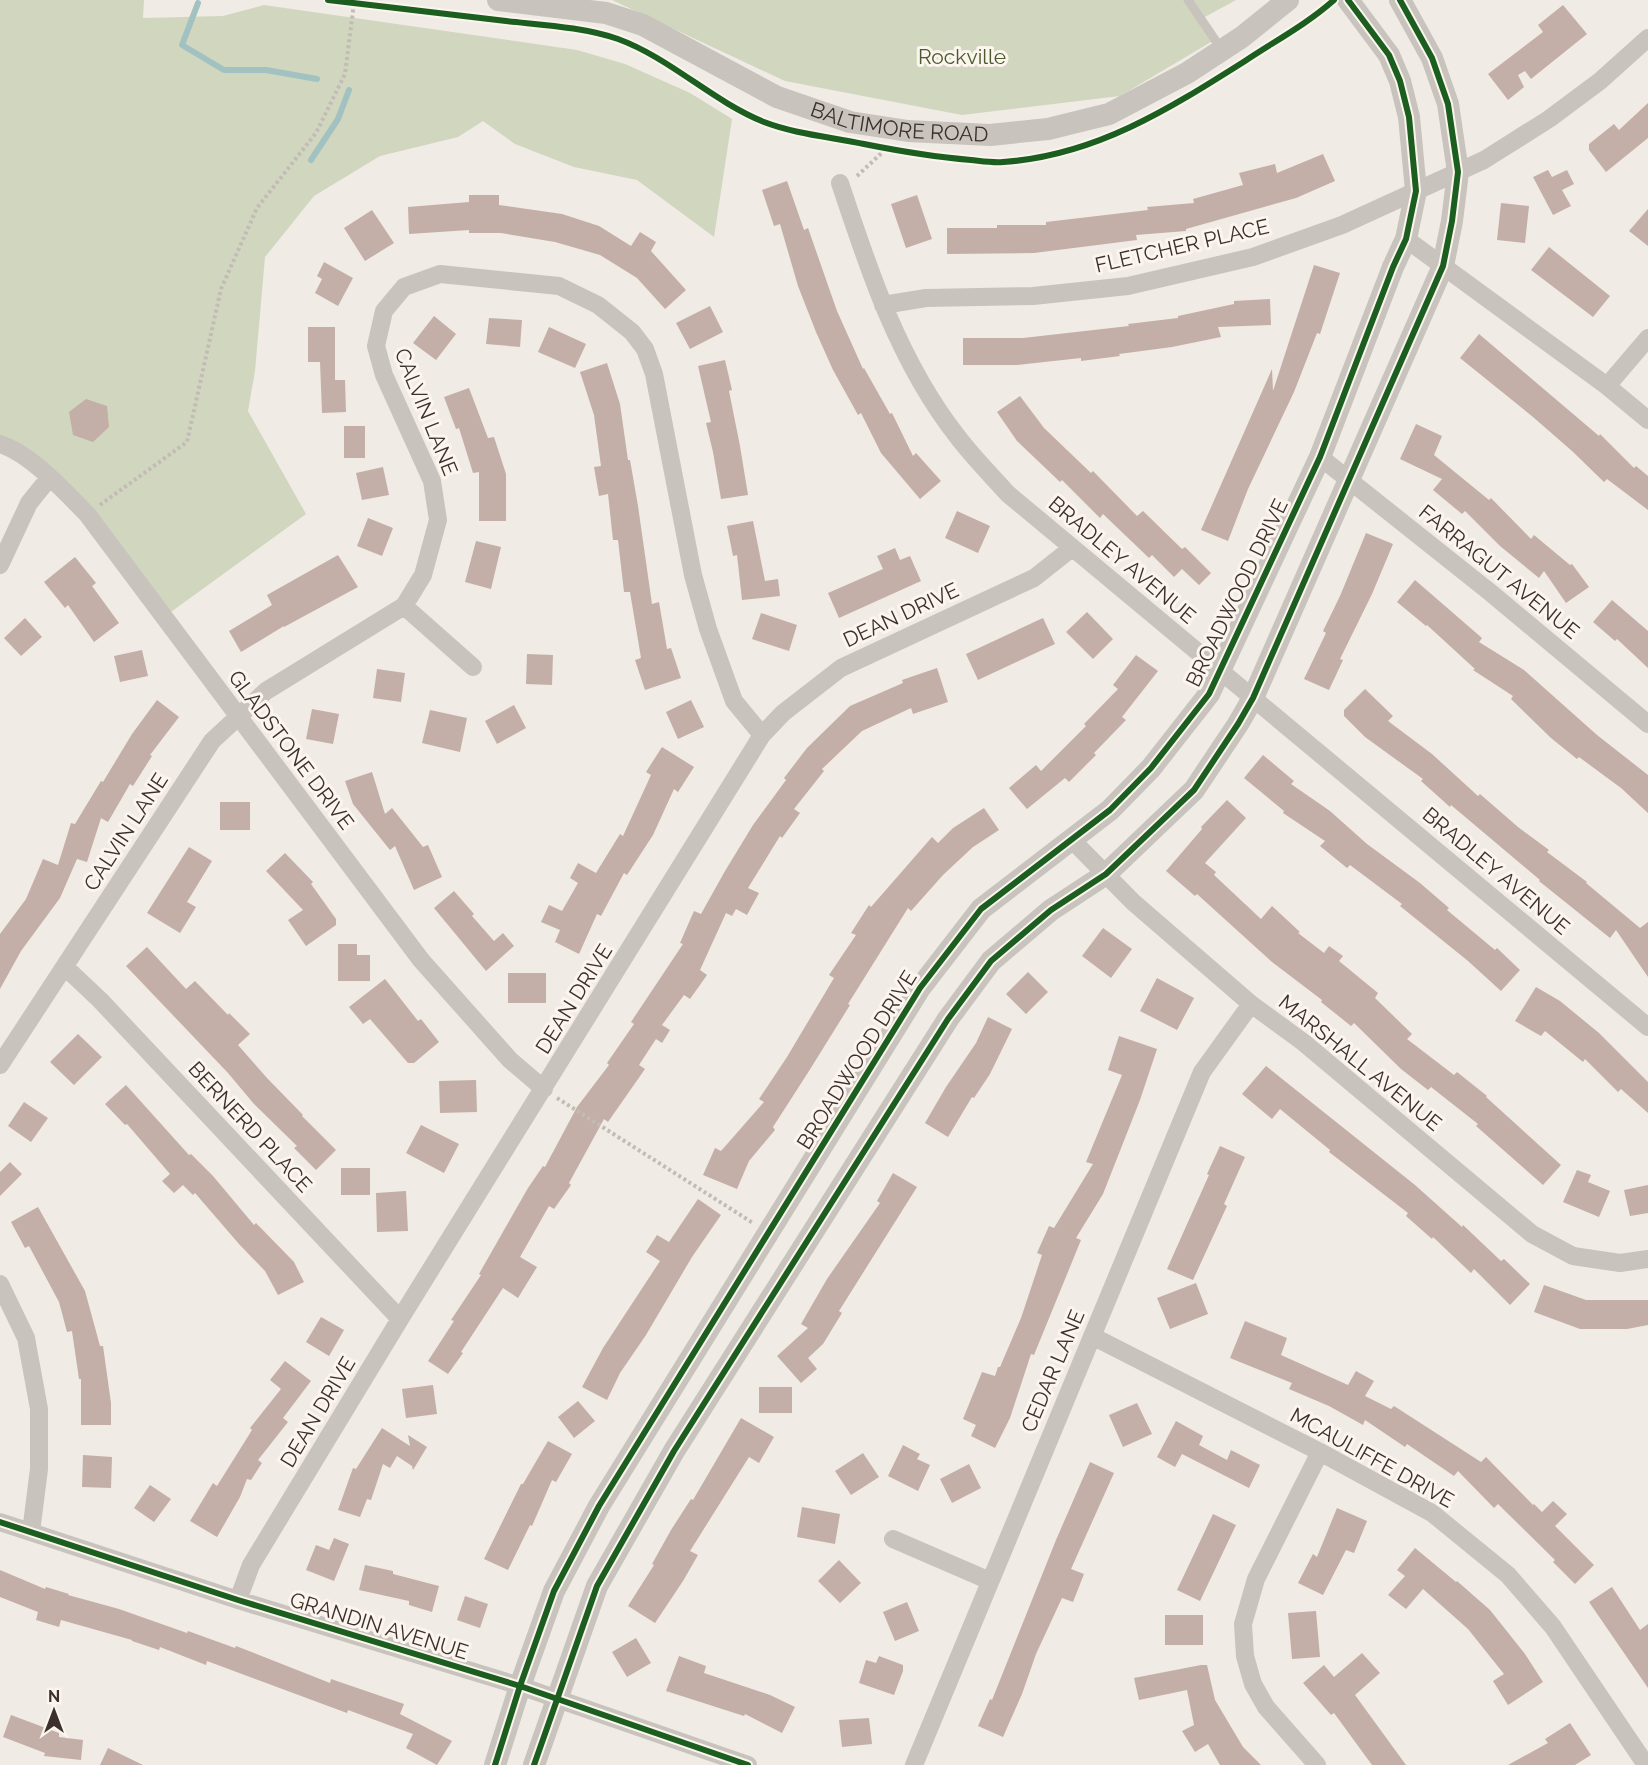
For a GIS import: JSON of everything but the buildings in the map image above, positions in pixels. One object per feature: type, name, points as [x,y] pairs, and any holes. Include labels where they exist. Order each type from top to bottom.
[{"type":"street","name":"BALTIMORE ROAD","points":[[498,0],[606,13],[643,25],[777,97],[850,122],[908,131],[990,135],[1048,129],[1109,114],[1188,73],[1242,37],[1288,0]]},
{"type":"street","name":"BROADWOOD DRIVE","points":[[495,1765],[554,1591],[599,1506],[926,979],[981,909],[1110,810],[1151,768],[1209,694],[1320,457],[1393,267],[1406,239],[1416,191],[1409,117],[1400,81],[1389,55],[1348,0]]},
{"type":"street","points":[[534,1765],[597,1586],[674,1451],[948,1020],[992,961],[1051,910],[1106,874],[1194,790],[1253,698],[1443,266],[1458,172],[1448,104],[1432,58],[1400,0]]},
{"type":"street","name":"FLETCHER PLACE","points":[[884,305],[926,298],[1033,296],[1128,286],[1253,257],[1342,225],[1484,160],[1549,120],[1600,81],[1648,38]]},
{"type":"street","name":"BRADLEY AVENUE","points":[[840,183],[861,247],[915,373],[956,435],[1008,494],[1648,1027]]},
{"type":"street","points":[[1406,239],[1607,386],[1648,420]]},
{"type":"street","name":"CALVIN LANE","points":[[0,1065],[212,741],[266,691],[404,606],[423,575],[438,520],[432,481],[384,375],[376,346],[384,311],[404,287],[440,274],[559,286],[598,305],[632,332],[645,349],[654,374],[693,575],[708,629],[734,700],[762,735]]},
{"type":"street","points":[[1607,386],[1648,338]]},
{"type":"street","name":"GLADSTONE DRIVE","points":[[0,444],[11,447],[50,477],[87,514],[421,960],[510,1060],[544,1089]]},
{"type":"street","name":"FARRAGUT AVENUE","points":[[1320,457],[1491,593],[1648,724]]},
{"type":"street","points":[[0,565],[29,503],[50,477]]},
{"type":"street","name":"DEAN DRIVE","points":[[238,1600],[251,1564],[762,735],[783,713],[841,668],[1035,578],[1072,548]]},
{"type":"street","points":[[404,606],[473,667]]},
{"type":"street","name":"MARSHALL AVENUE","points":[[1072,840],[1133,902],[1251,1004],[1303,1042],[1532,1234],[1573,1256],[1620,1263],[1648,1259]]},
{"type":"street","name":"BERNERD PLACE","points":[[65,968],[100,1000],[400,1319]]},
{"type":"street","name":"CEDAR LANE","points":[[914,1765],[1202,1072],[1251,1004]]},
{"type":"street","points":[[0,1284],[26,1338],[39,1409],[39,1469],[31,1532]]},
{"type":"street","name":"MCAULIFFE DRIVE","points":[[1092,1336],[1320,1452],[1432,1513],[1508,1575],[1553,1627],[1646,1765]]},
{"type":"street","points":[[1317,1765],[1266,1707],[1253,1684],[1245,1656],[1244,1624],[1256,1579],[1320,1452]]},
{"type":"street","name":"GRANDIN AVENUE","points":[[0,1522],[238,1600],[520,1686],[748,1765]]},
{"type":"street","points":[[893,1539],[990,1581]]},
{"type":"lane","points":[[1188,0],[1203,18],[1222,50]]},
{"type":"path","points":[[345,2],[363,4]]},
{"type":"path","points":[[87,514],[187,442],[221,289],[258,208],[316,133],[345,74],[354,3]]},
{"type":"path","points":[[876,146],[897,150]]},
{"type":"path","points":[[840,183],[852,180],[887,148]]},
{"type":"path","points":[[544,1089],[768,1232]]},
{"type":"green space","points":[[0,0],[144,0],[143,18],[223,16],[264,5],[577,50],[625,64],[690,93],[732,119],[714,237],[637,180],[574,167],[515,144],[483,121],[458,137],[380,156],[314,196],[265,257],[255,371],[248,411],[306,514],[164,617],[87,514],[0,445]]},
{"type":"green space","name":"Rockville","points":[[612,0],[1236,0],[1203,18],[1216,39],[1120,96],[962,115],[785,81]]},
{"type":"waterway","points":[[198,3],[182,45],[224,70],[266,70],[317,79]]},
{"type":"waterway","points":[[311,160],[338,119],[349,90]]},
{"type":"cycle path","points":[[328,0],[562,27],[605,35],[637,47],[727,103],[776,126],[904,151],[995,162],[1037,158],[1069,150],[1130,127],[1217,79],[1302,25],[1334,0]]},
{"type":"cycle path","points":[[495,1765],[554,1591],[599,1506],[920,988],[981,909],[1110,810],[1151,768],[1209,694],[1320,457],[1393,267],[1406,239],[1416,191],[1409,117],[1400,81],[1389,55],[1348,0]]},
{"type":"cycle path","points":[[534,1765],[597,1586],[674,1451],[948,1019],[991,961],[1051,910],[1106,874],[1194,790],[1253,698],[1443,266],[1458,172],[1448,104],[1432,58],[1400,0]]},
{"type":"cycle path","points":[[0,1522],[238,1600],[520,1686],[748,1765]]}]
